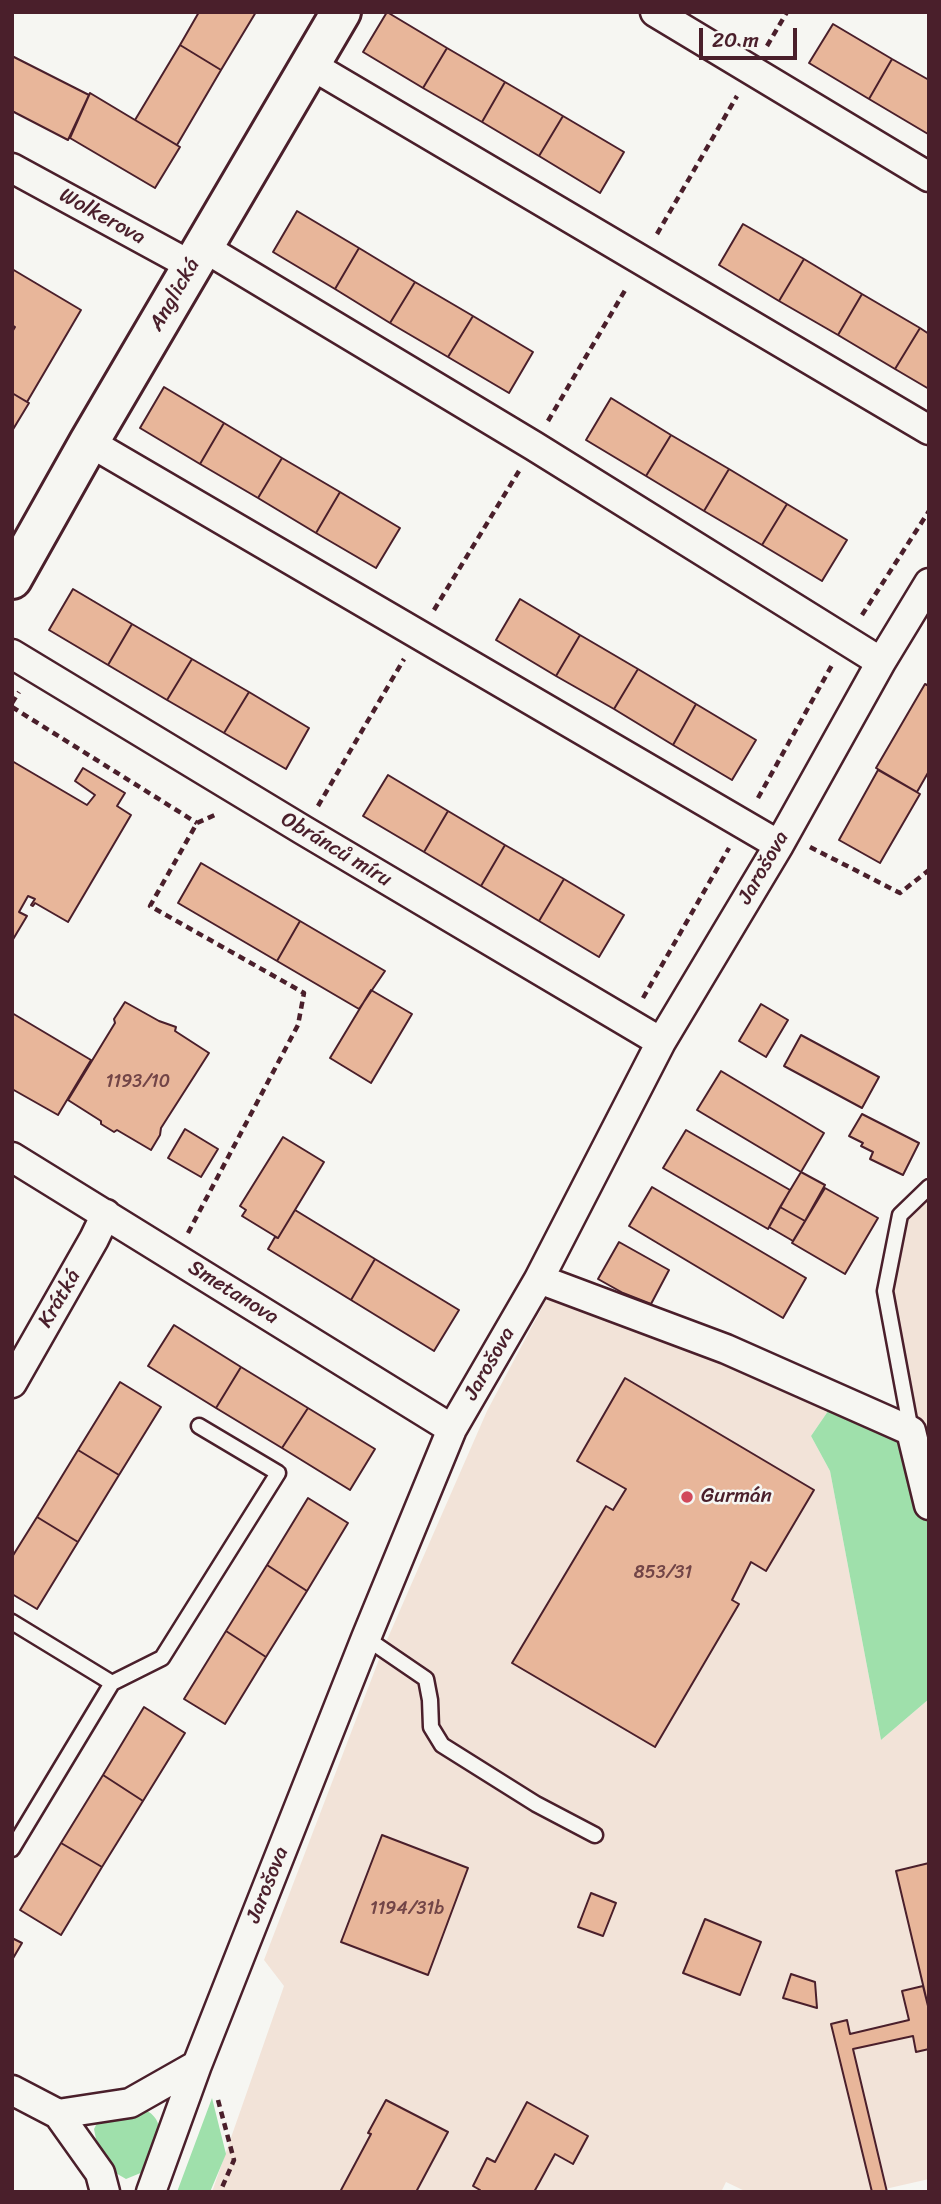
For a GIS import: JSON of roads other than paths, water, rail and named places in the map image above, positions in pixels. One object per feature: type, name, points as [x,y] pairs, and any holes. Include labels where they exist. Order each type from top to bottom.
[{"type":"street","name":"Anglická","points":[[12,579],[89,442],[341,12]]},
{"type":"street","points":[[655,12],[929,177]]},
{"type":"street","points":[[311,65],[929,430]]},
{"type":"street","name":"Wolkerova","points":[[12,168],[197,257],[534,446],[881,662]]},
{"type":"street","points":[[89,442],[743,824],[782,839]]},
{"type":"street","name":"Jarošova","points":[[151,2192],[197,2065],[452,1429],[539,1279],[661,1042],[782,839],[881,662],[929,583]]},
{"type":"street","name":"Obránců míru","points":[[12,654],[661,1042]]},
{"type":"street","name":"Smetanova","points":[[12,1157],[452,1429]]},
{"type":"street","name":"Krátká","points":[[12,1383],[106,1214]]},
{"type":"street","points":[[539,1279],[726,1349],[911,1430],[929,1505]]},
{"type":"street","points":[[58,2115],[130,2103],[197,2065]]},
{"type":"street","points":[[12,2090],[58,2115],[100,2173],[105,2192]]},
{"type":"lane","points":[[911,1430],[885,1291],[900,1215],[929,1187]]},
{"type":"lane","points":[[12,1849],[112,1683],[162,1658],[278,1473],[199,1426]]},
{"type":"lane","points":[[12,1622],[112,1683]]},
{"type":"lane","points":[[366,1638],[426,1679],[431,1727],[442,1745],[536,1804],[595,1835]]},
{"type":"place","name":"Gurmán","points":[[687,1497]]}]
